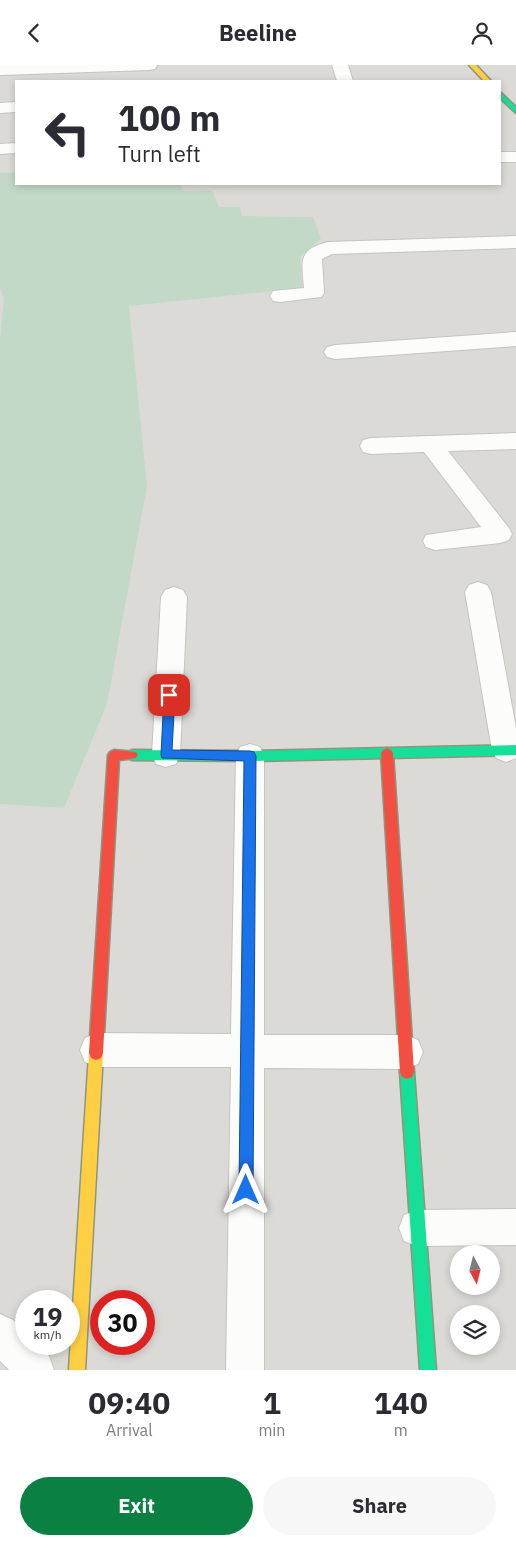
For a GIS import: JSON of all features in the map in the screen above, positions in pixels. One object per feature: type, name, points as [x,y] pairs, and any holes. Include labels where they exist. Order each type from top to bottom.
[{"type":"street","points":[[0,69],[148,65]]},
{"type":"street","points":[[340,65],[344,80]]},
{"type":"street","points":[[472,65],[487,80]]},
{"type":"street","points":[[0,108],[15,107]]},
{"type":"street","points":[[0,149],[15,148]]},
{"type":"street","points":[[501,157],[516,157]]},
{"type":"street","points":[[280,297],[314,293],[312,257],[328,248],[516,242]]},
{"type":"street","points":[[335,352],[516,339]]},
{"type":"street","points":[[371,446],[516,441]]},
{"type":"street","points":[[430,444],[500,534],[435,541]]},
{"type":"street","points":[[77,1370],[114,755],[250,756],[511,750],[478,592]]},
{"type":"street","points":[[166,755],[174,597]]},
{"type":"street","points":[[387,753],[417,1228],[428,1370]]},
{"type":"street","points":[[245,1370],[250,756]]},
{"type":"street","points":[[96,1050],[406,1052]]},
{"type":"street","points":[[417,1228],[516,1227]]},
{"type":"street","points":[[0,1333],[35,1370]]},
{"type":"shaded area","points":[[0,65],[516,65],[516,1370],[0,1370]]},
{"type":"green space","points":[[0,173],[15,173],[15,185],[180,185],[183,191],[212,190],[219,207],[240,207],[242,216],[313,217],[321,239],[300,257],[302,288],[129,306],[147,486],[107,704],[64,808],[0,804],[0,337],[4,298],[0,288]]},
{"type":"traffic: fast","points":[[501,95],[516,111]]},
{"type":"traffic: fast","points":[[132,755],[250,756],[516,750]]},
{"type":"traffic: fast","points":[[407,1072],[428,1370]]},
{"type":"traffic: slow","points":[[472,65],[487,80]]},
{"type":"traffic: slow","points":[[77,1370],[96,1053]]},
{"type":"traffic: jam","points":[[387,753],[407,1072]]},
{"type":"traffic: jam","points":[[96,1053],[114,755],[132,755]]},
{"type":"route","points":[[169,695],[166,755],[250,756],[246,1190]]}]
